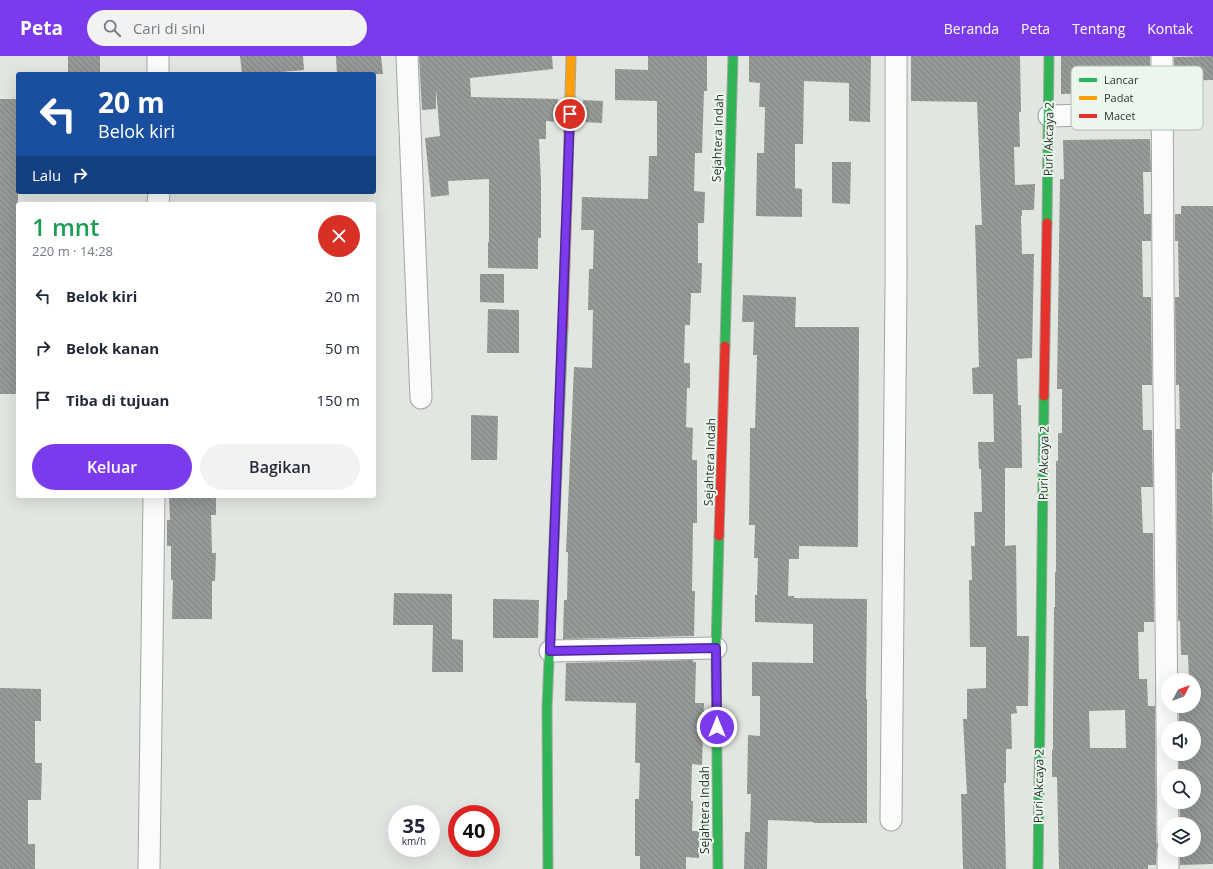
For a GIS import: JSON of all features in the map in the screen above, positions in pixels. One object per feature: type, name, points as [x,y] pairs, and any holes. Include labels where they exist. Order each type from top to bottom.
[{"type":"street","points":[[158,56],[158,72]]},
{"type":"street","points":[[407,56],[421,398]]},
{"type":"street","points":[[548,869],[547,708],[572,88],[571,56]]},
{"type":"street","name":"Sejahtera Indah","points":[[718,869],[716,648],[733,56]]},
{"type":"street","points":[[891,820],[896,285],[896,56]]},
{"type":"street","name":"Puri Akcaya 2","points":[[1038,869],[1049,56]]},
{"type":"street","points":[[1049,116],[1071,115]]},
{"type":"street","points":[[1162,130],[1168,817]]},
{"type":"street","points":[[149,869],[154,498]]},
{"type":"street","points":[[550,651],[716,648]]},
{"type":"street","points":[[1168,857],[1168,869]]},
{"type":"building","points":[[68,56],[100,56],[100,72],[68,72]]},
{"type":"building","points":[[240,56],[303,56],[304,70],[280,72],[242,72]]},
{"type":"building","points":[[336,56],[381,56],[383,74],[376,74],[376,72],[337,72]]},
{"type":"building","points":[[419,56],[552,56],[553,69],[470,78],[471,97],[558,99],[557,122],[546,121],[546,139],[539,139],[541,238],[538,238],[538,269],[488,268],[489,179],[448,181],[449,195],[431,197],[425,138],[440,136],[436,89],[436,109],[422,110]]},
{"type":"building","points":[[648,56],[707,56],[707,91],[704,91],[702,153],[695,153],[694,191],[705,192],[704,223],[698,223],[698,263],[702,263],[701,293],[691,293],[690,325],[685,325],[684,363],[690,363],[690,388],[687,388],[686,427],[693,428],[692,460],[697,460],[697,523],[693,523],[692,591],[695,591],[694,636],[563,639],[564,600],[567,600],[568,552],[566,552],[574,367],[592,368],[593,310],[588,310],[589,269],[593,269],[594,230],[581,230],[582,197],[648,199],[649,156],[657,156],[657,101],[615,100],[615,69],[648,70]]},
{"type":"building","points":[[749,56],[871,56],[870,122],[849,121],[849,83],[804,81],[803,144],[795,144],[795,188],[802,189],[802,217],[756,216],[757,153],[764,153],[765,107],[759,107],[760,83],[749,82]]},
{"type":"building","points":[[911,56],[1020,56],[1020,147],[1014,147],[1015,185],[1035,184],[1034,210],[1022,210],[1021,216],[1022,254],[1034,254],[1032,358],[1017,359],[1018,405],[1021,405],[1022,468],[1005,468],[1005,546],[1016,545],[1017,636],[1029,636],[1028,706],[1016,706],[1017,713],[1011,714],[1012,749],[1006,749],[1006,783],[1004,783],[1006,869],[963,869],[961,794],[967,794],[963,719],[967,719],[967,689],[986,688],[986,647],[970,647],[969,580],[972,580],[971,546],[975,546],[974,512],[982,512],[981,469],[979,469],[978,442],[994,442],[993,394],[973,394],[972,368],[979,367],[975,225],[982,225],[977,102],[911,101]]},
{"type":"building","points":[[1061,56],[1150,56],[1150,66],[1071,66],[1071,94],[1061,94]]},
{"type":"building","points":[[1213,56],[1213,80],[1203,80],[1203,66],[1174,66],[1174,57]]},
{"type":"building","points":[[0,99],[16,99],[16,194],[18,194],[18,202],[16,202],[16,394],[0,394]]},
{"type":"building","points":[[583,100],[603,101],[602,123],[582,122]]},
{"type":"building","points":[[1150,139],[1151,172],[1143,172],[1144,214],[1151,214],[1151,241],[1142,241],[1143,297],[1151,297],[1152,385],[1142,385],[1143,430],[1152,430],[1153,487],[1141,487],[1143,533],[1153,533],[1154,622],[1144,622],[1144,632],[1138,632],[1139,679],[1147,679],[1148,706],[1155,706],[1157,845],[1156,865],[1148,865],[1148,869],[1059,869],[1057,777],[1052,777],[1052,750],[1054,607],[1056,572],[1056,461],[1058,461],[1058,433],[1062,433],[1062,389],[1057,389],[1060,179],[1064,179],[1063,140]],"holes":[[[1125,710],[1126,748],[1090,748],[1089,711]]]},
{"type":"building","points":[[832,162],[851,162],[850,204],[832,203]]},
{"type":"building","points":[[1181,206],[1213,206],[1213,864],[1180,865],[1180,857],[1201,857],[1201,817],[1180,817],[1180,809],[1201,809],[1201,769],[1179,769],[1179,761],[1201,761],[1201,721],[1179,721],[1179,713],[1201,713],[1201,673],[1189,673],[1188,655],[1181,655],[1180,621],[1178,621],[1176,429],[1180,429],[1179,385],[1176,385],[1175,297],[1179,297],[1178,241],[1175,241],[1175,214],[1181,214]]},
{"type":"building","points":[[480,274],[504,274],[504,303],[480,302]]},
{"type":"building","points":[[743,295],[796,297],[795,327],[859,327],[858,547],[799,546],[799,559],[789,559],[788,596],[794,596],[794,598],[867,599],[867,823],[814,823],[768,820],[767,869],[744,869],[745,832],[750,832],[751,794],[747,794],[748,735],[760,736],[760,696],[752,696],[752,662],[813,663],[813,624],[755,622],[755,595],[757,595],[758,558],[754,558],[755,525],[749,525],[750,428],[755,428],[757,355],[753,355],[754,322],[742,322]]},
{"type":"building","points":[[488,309],[519,310],[519,353],[487,353]]},
{"type":"building","points":[[471,415],[498,416],[497,460],[471,460]]},
{"type":"building","points":[[169,498],[216,498],[216,515],[211,515],[212,553],[216,553],[215,581],[212,581],[212,619],[172,619],[173,580],[171,580],[171,546],[167,546],[167,520],[170,520]]},
{"type":"building","points":[[394,593],[452,594],[452,639],[463,640],[463,672],[432,672],[433,625],[393,625]]},
{"type":"building","points":[[493,599],[539,600],[538,638],[493,638]]},
{"type":"building","points":[[693,660],[693,662],[696,662],[695,703],[704,703],[702,765],[692,764],[692,831],[699,831],[699,858],[686,857],[686,869],[640,869],[640,856],[635,856],[635,799],[639,799],[640,763],[635,763],[636,703],[565,701],[566,663]]},
{"type":"building","points":[[0,688],[41,689],[41,721],[35,721],[35,763],[42,763],[41,800],[28,800],[28,844],[35,844],[35,869],[0,869]]},
{"type":"traffic: fast","points":[[725,346],[733,56]]},
{"type":"traffic: fast","points":[[1047,223],[1049,56]]},
{"type":"traffic: fast","points":[[548,869],[547,708],[563,328]]},
{"type":"traffic: fast","points":[[1038,869],[1044,396]]},
{"type":"traffic: fast","points":[[718,869],[716,648],[719,536]]},
{"type":"traffic: slow","points":[[568,173],[571,56]]},
{"type":"traffic: jam","points":[[563,328],[568,173]]},
{"type":"traffic: jam","points":[[1044,396],[1047,223]]},
{"type":"traffic: jam","points":[[719,536],[725,346]]},
{"type":"route","points":[[570,114],[550,651],[716,648],[717,727]]}]
